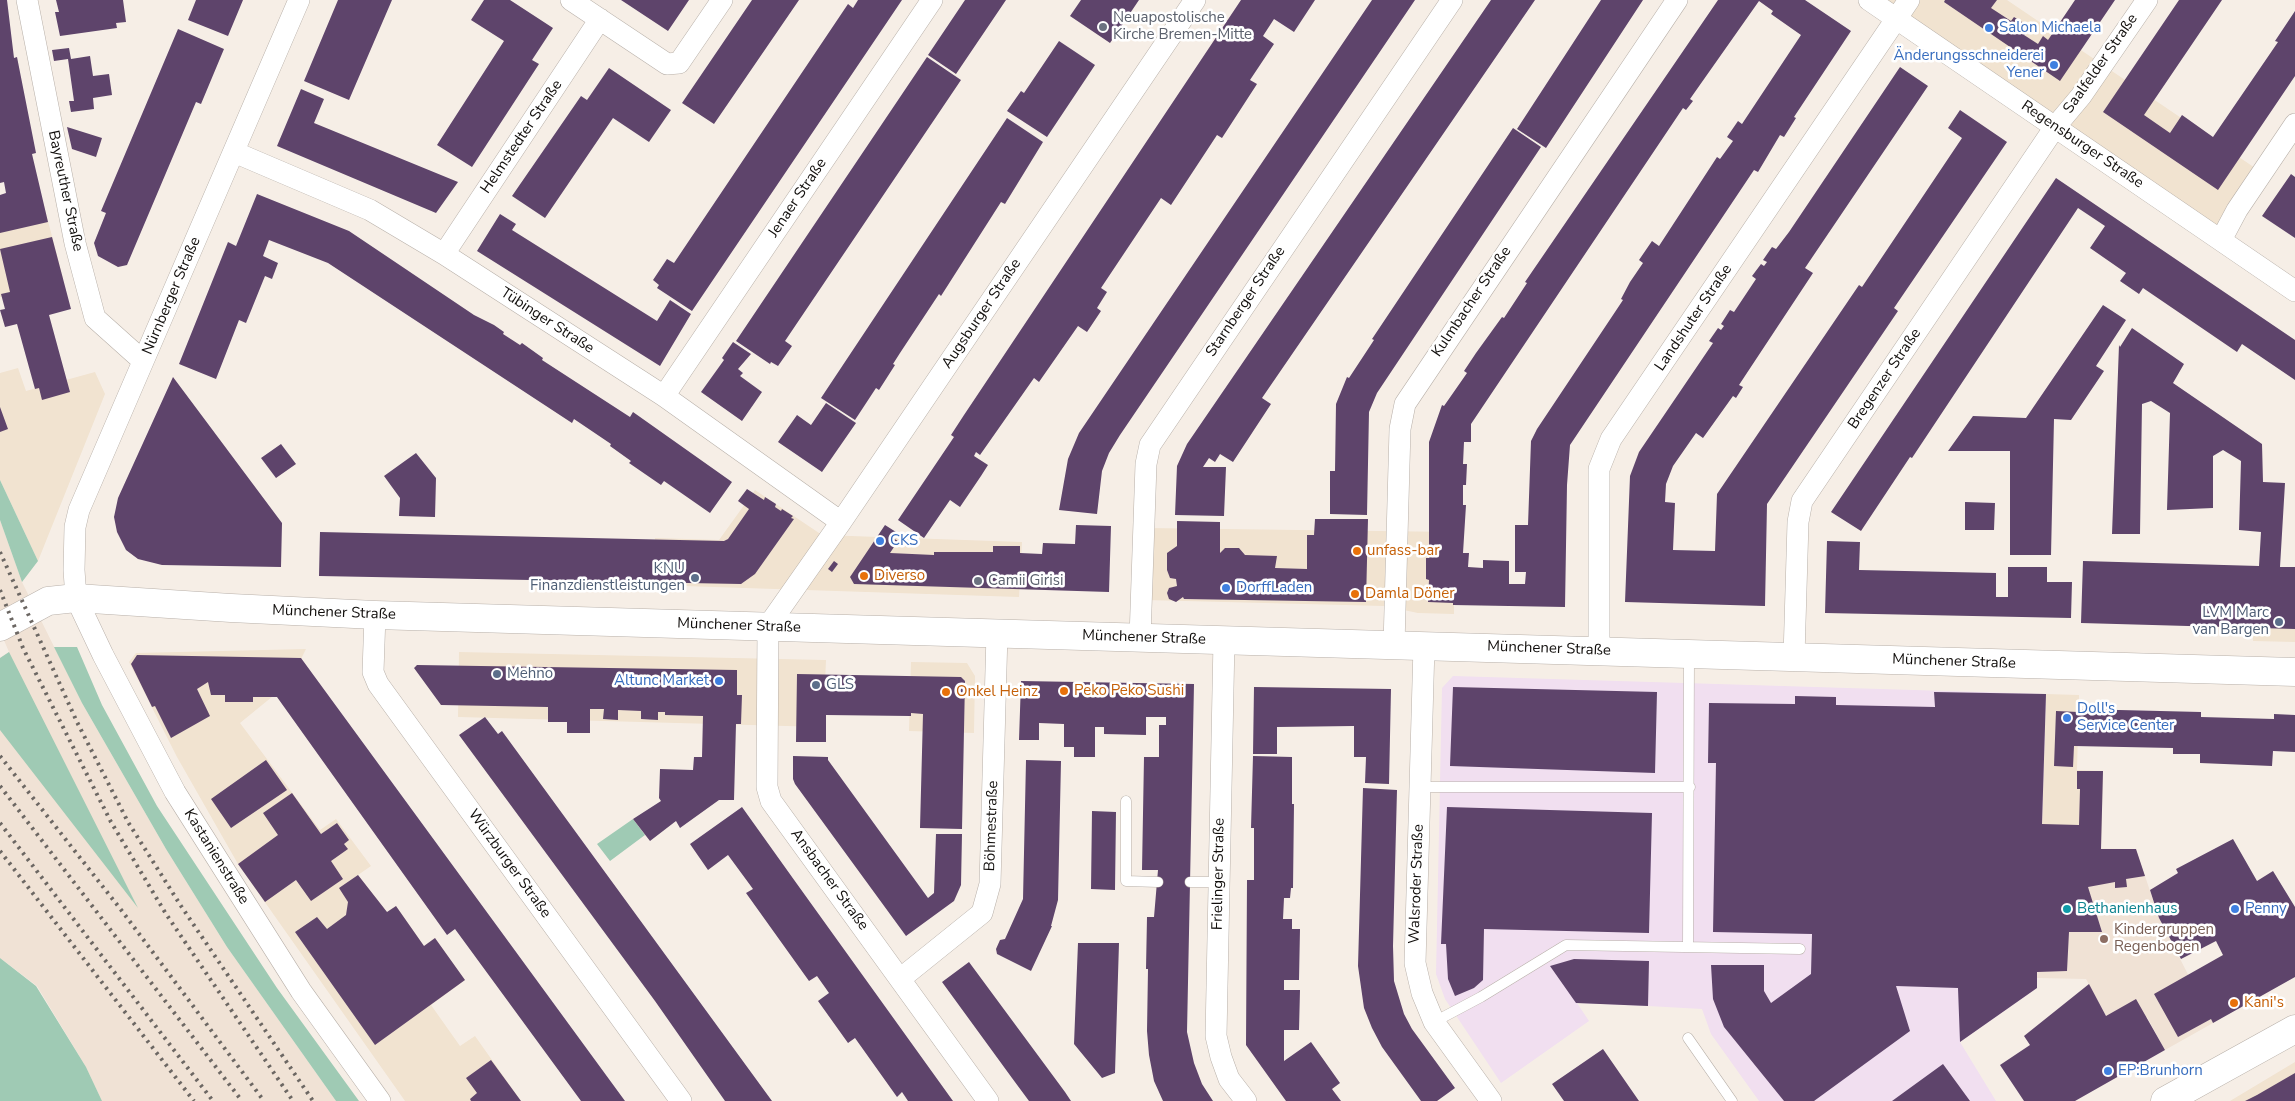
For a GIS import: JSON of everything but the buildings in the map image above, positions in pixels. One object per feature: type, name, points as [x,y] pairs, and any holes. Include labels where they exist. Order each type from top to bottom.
[{"type":"street","name":"Bayreuther Straße","points":[[27,0],[75,244],[95,318],[143,361]]},
{"type":"street","name":"Nürnberger Straße","points":[[76,598],[74,570],[75,527],[79,510],[299,0]]},
{"type":"street","points":[[571,0],[667,64],[680,63],[722,0]]},
{"type":"street","name":"Jenaer Straße","points":[[664,396],[932,0]]},
{"type":"street","name":"Augsburger Straße","points":[[768,626],[842,522],[1195,0]]},
{"type":"street","name":"Starnberger Straße","points":[[1140,638],[1146,464],[1150,445],[1452,0]]},
{"type":"street","name":"Kulmbacher Straße","points":[[1394,645],[1400,429],[1405,404],[1677,0]]},
{"type":"street","name":"Regensburger Straße","points":[[1869,0],[2295,291]]},
{"type":"street","name":"Landshuter Straße","points":[[1599,651],[1599,469],[1612,440],[1909,0]]},
{"type":"street","name":"Saalfelder Straße","points":[[2055,127],[2081,96],[2146,0]]},
{"type":"street","name":"Helmstedter Straße","points":[[444,254],[600,19]]},
{"type":"street","points":[[2221,240],[2237,210],[2295,124]]},
{"type":"street","name":"Bregenzer Straße","points":[[1794,657],[1798,522],[1802,501],[2055,127]]},
{"type":"street","name":"Tübinger Straße","points":[[234,152],[370,210],[444,254],[664,396],[842,522]]},
{"type":"street","name":"Münchener Straße","points":[[0,627],[48,601],[76,598],[375,615],[2295,672]]},
{"type":"street","name":"Kastanienstraße","points":[[76,598],[103,655],[174,792],[301,991],[380,1101]]},
{"type":"street","name":"Würzburger Straße","points":[[375,615],[373,672],[378,684],[681,1101]]},
{"type":"street","name":"Ansbacher Straße","points":[[768,626],[767,787],[771,801],[988,1101]]},
{"type":"street","name":"Böhmestraße","points":[[900,979],[982,913],[990,884],[997,633]]},
{"type":"street","name":"Frielinger Straße","points":[[1224,640],[1216,1036],[1221,1057],[1230,1079],[1246,1101]]},
{"type":"street","name":"Walsroder Straße","points":[[1424,646],[1415,963],[1422,993],[1434,1022],[1491,1101]]},
{"type":"street","points":[[2165,1101],[2295,1028]]},
{"type":"lane","points":[[1688,947],[1689,654]]},
{"type":"lane","points":[[1420,786],[1690,787]]},
{"type":"lane","points":[[1126,801],[1126,881],[1158,882]]},
{"type":"lane","points":[[1190,882],[1219,882]]},
{"type":"lane","points":[[1434,1022],[1481,997],[1566,945],[1800,949]]},
{"type":"lane","points":[[1688,1038],[1732,1101]]},
{"type":"shaded area","points":[[1871,0],[2007,0],[2261,172],[2220,238]]},
{"type":"shaded area","points":[[44,206],[63,278],[0,297],[0,218]]},
{"type":"shaded area","points":[[18,368],[26,391],[95,372],[105,394],[38,561],[0,480],[0,373]]},
{"type":"shaded area","points":[[755,490],[822,535],[1022,542],[1019,597],[653,585],[655,538],[719,540]]},
{"type":"shaded area","points":[[0,520],[22,582],[82,703],[166,849],[227,947],[336,1101],[102,1101],[86,1067],[37,986],[0,958],[0,658],[9,652],[0,631]]},
{"type":"shaded area","points":[[1146,528],[1455,532],[1454,614],[1418,613],[1384,606],[1145,600]]},
{"type":"shaded area","points":[[2254,568],[2295,569],[2295,642],[2253,641]]},
{"type":"shaded area","points":[[306,649],[289,683],[240,723],[320,830],[336,819],[371,866],[358,875],[387,912],[396,906],[424,946],[435,938],[465,980],[431,1005],[460,1046],[475,1036],[521,1101],[405,1101],[238,864],[177,757],[129,662],[136,653]]},
{"type":"shaded area","points":[[459,652],[826,660],[823,727],[458,717]]},
{"type":"shaded area","points":[[911,662],[967,663],[975,676],[974,733],[909,731]]},
{"type":"shaded area","points":[[1453,676],[2046,694],[2037,988],[1960,1042],[1996,1101],[1759,1101],[1711,1034],[1702,1009],[1577,1003],[1589,1021],[1501,1083],[1445,999],[1436,974],[1442,688]]},
{"type":"shaded area","points":[[2046,694],[2079,695],[2077,770],[2103,771],[2101,849],[2041,848]]},
{"type":"shaded area","name":"Kindergruppen Regenbogen","points":[[2041,848],[2136,849],[2159,918],[2213,1023],[2165,1050],[2147,1017],[2117,1036],[2086,979],[2037,978]]},
{"type":"shaded area","points":[[2295,1062],[2295,1101],[2230,1101]]},
{"type":"green space","points":[[0,480],[38,561],[22,582],[0,520]]},
{"type":"green space","points":[[54,647],[77,647],[102,705],[157,806],[277,988],[359,1101],[336,1101],[227,947],[166,849],[82,703]]},
{"type":"green space","points":[[9,652],[138,908],[0,730],[0,658]]},
{"type":"green space","points":[[633,819],[645,835],[610,861],[597,844]]},
{"type":"green space","points":[[0,958],[36,986],[86,1067],[102,1101],[0,1101]]},
{"type":"railway","points":[[0,552],[77,722],[128,822],[181,906],[313,1101]]},
{"type":"railway","points":[[0,590],[23,648],[111,822],[166,914],[293,1101]]},
{"type":"railway","points":[[0,756],[122,911],[264,1101]]},
{"type":"railway","points":[[0,786],[242,1101]]},
{"type":"railway","points":[[0,823],[213,1101]]},
{"type":"railway","points":[[0,851],[194,1101]]},
{"type":"place","name":"Neuapostolische Kirche Bremen-Mitte","points":[[1103,27]]},
{"type":"place","name":"Salon Michaela","points":[[1989,28]]},
{"type":"place","name":"Änderungsschneiderei Yener","points":[[2054,65]]},
{"type":"place","name":"CKS","points":[[880,541]]},
{"type":"place","name":"unfass-bar","points":[[1357,551]]},
{"type":"place","name":"Diverso","points":[[864,576]]},
{"type":"place","name":"KNU Finanzdienstleistungen","points":[[695,578]]},
{"type":"place","name":"Camii Girisi","points":[[978,581]]},
{"type":"place","name":"DorffLaden","points":[[1226,588]]},
{"type":"place","name":"Damla Döner","points":[[1355,594]]},
{"type":"place","name":"LVM Marc van Bargen","points":[[2279,622]]},
{"type":"place","name":"Mehno","points":[[497,674]]},
{"type":"place","name":"Altunc Market","points":[[719,681]]},
{"type":"place","name":"GLS","points":[[816,685]]},
{"type":"place","name":"Peko Peko Sushi","points":[[1064,691]]},
{"type":"place","name":"Onkel Heinz","points":[[946,692]]},
{"type":"place","name":"Doll's Service Center","points":[[2067,718]]},
{"type":"place","name":"Bethanienhaus","points":[[2067,909]]},
{"type":"place","name":"Penny","points":[[2235,909]]},
{"type":"place","name":"Kindergruppen Regenbogen","points":[[2104,939]]},
{"type":"place","name":"Kani's","points":[[2234,1003]]},
{"type":"place","name":"EP:Brunhorn","points":[[2108,1071]]}]
